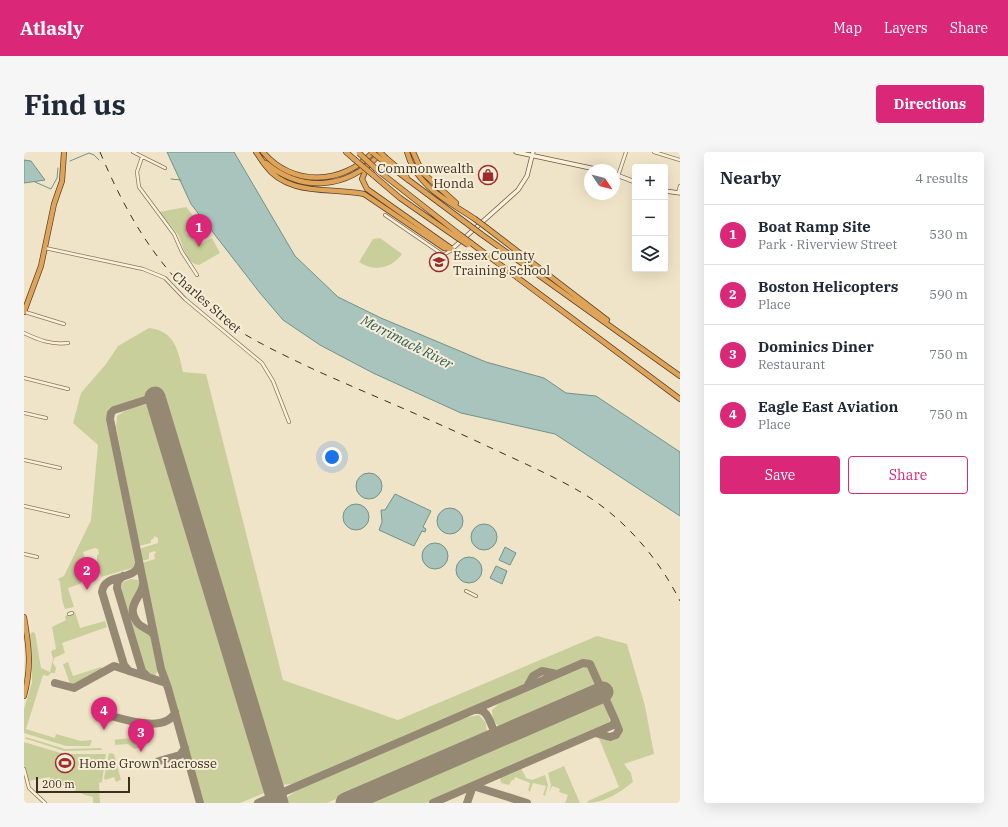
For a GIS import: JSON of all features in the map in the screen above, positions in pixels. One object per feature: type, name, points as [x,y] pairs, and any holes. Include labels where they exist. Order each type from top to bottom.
[{"type":"highway","points":[[24,312],[38,277],[62,181],[64,152]]},
{"type":"highway","points":[[256,152],[270,171],[291,185],[304,189],[364,194],[444,248],[452,249]]},
{"type":"highway","points":[[263,152],[273,162],[287,172],[304,177],[318,178],[342,174],[359,164],[373,152],[385,160],[410,183],[680,376]]},
{"type":"highway","points":[[346,152],[400,198],[458,235]]},
{"type":"highway","points":[[385,160],[380,152],[368,165],[362,179],[367,189],[452,249]]},
{"type":"highway","points":[[407,152],[413,169],[430,189],[475,219]]},
{"type":"highway","points":[[413,152],[422,172],[429,181],[475,219],[599,313],[630,339]]},
{"type":"highway","points":[[358,153],[458,235],[504,267],[680,399]]},
{"type":"highway","points":[[261,159],[285,176],[310,183],[324,183],[341,179],[368,165]]},
{"type":"highway","points":[[24,617],[29,674],[24,696]]},
{"type":"main road","points":[[516,152],[533,154],[584,166]]},
{"type":"main road","points":[[452,249],[518,190],[527,176],[533,154]]},
{"type":"main road","points":[[620,176],[632,181]]},
{"type":"main road","points":[[668,191],[679,193]]},
{"type":"street","points":[[133,152],[165,168]]},
{"type":"street","points":[[620,166],[626,152]]},
{"type":"street","points":[[654,152],[680,160]]},
{"type":"street","points":[[142,157],[137,172],[139,187],[174,234],[182,252],[197,275]]},
{"type":"street","points":[[679,193],[680,186]]},
{"type":"street","points":[[385,215],[442,254],[445,254],[452,249]]},
{"type":"street","name":"Charles Street","points":[[45,248],[143,268],[165,278],[190,303],[262,363],[269,372],[289,422]]},
{"type":"street","points":[[24,298],[29,301]]},
{"type":"street","points":[[24,312],[64,324]]},
{"type":"street","points":[[24,333],[44,342],[57,344],[68,343]]},
{"type":"street","points":[[24,378],[68,389]]},
{"type":"street","points":[[24,413],[46,418]]},
{"type":"street","points":[[24,460],[60,468]]},
{"type":"street","points":[[24,506],[68,516]]},
{"type":"street","points":[[24,554],[37,557]]},
{"type":"street","points":[[466,591],[476,596]]},
{"type":"street","points":[[24,769],[28,788],[45,803]]},
{"type":"green space","points":[[186,207],[200,224],[186,231],[186,233],[200,244],[212,238],[220,253],[199,265],[190,261],[178,235],[159,212]]},
{"type":"green space","points":[[380,238],[402,254],[398,259],[388,266],[376,268],[359,262],[373,239]]},
{"type":"green space","points":[[149,328],[165,333],[170,337],[177,349],[183,372],[206,374],[283,680],[398,720],[597,636],[627,644],[645,706],[654,754],[624,764],[631,773],[633,782],[611,797],[593,803],[587,803],[588,801],[619,787],[598,736],[610,740],[620,736],[622,730],[594,665],[588,660],[555,672],[545,668],[531,674],[527,684],[293,784],[280,785],[162,393],[114,407],[108,415],[136,564],[132,568],[101,577],[97,565],[97,555],[99,554],[98,549],[95,548],[83,552],[87,565],[79,567],[78,570],[82,583],[68,588],[74,607],[65,609],[62,600],[60,582],[58,579],[64,576],[91,520],[98,445],[73,423],[81,393],[106,364],[118,346]]},
{"type":"green space","points":[[149,405],[151,408],[267,792],[240,803],[203,803],[164,669],[142,563],[155,559],[154,554],[156,553],[155,551],[149,553],[149,559],[142,561],[139,549],[158,543],[158,538],[154,536],[151,543],[139,546],[116,426],[117,416],[126,410]]},
{"type":"green space","points":[[131,579],[139,580],[141,586],[130,604],[134,623],[151,636],[158,671],[154,676],[146,672],[121,589],[123,582]]},
{"type":"green space","points":[[75,612],[80,628],[105,621],[107,627],[62,643],[65,653],[54,658],[53,663],[56,668],[55,673],[51,673],[48,676],[43,675],[26,729],[55,738],[56,734],[81,741],[92,740],[90,746],[66,746],[24,733],[24,709],[32,682],[30,635],[32,632],[35,633],[41,668],[50,672],[53,659],[51,651],[56,649],[52,627],[66,620],[65,616]]},
{"type":"green space","points":[[68,662],[73,676],[101,667],[103,669],[73,686],[70,684],[63,664]]},
{"type":"green space","points":[[580,667],[587,667],[592,672],[597,687],[500,728],[493,720],[492,710],[501,702]]},
{"type":"green space","points":[[602,700],[606,704],[610,721],[604,726],[426,803],[365,803]]},
{"type":"green space","points":[[479,715],[486,723],[487,734],[327,803],[286,803],[285,799],[316,780],[375,756],[440,726],[467,717]]},
{"type":"green space","points":[[138,727],[141,729],[146,746],[134,749],[128,744],[115,745],[115,740],[112,740],[131,738],[135,728]]},
{"type":"green space","points":[[26,737],[65,749],[101,748],[102,750],[64,751],[25,739]]},
{"type":"green space","name":"Home Grown Lacrosse","points":[[24,742],[64,754],[106,754],[102,782],[99,783],[100,803],[93,803],[93,797],[85,795],[50,779],[50,777],[29,781],[24,765]]},
{"type":"green space","points":[[109,753],[114,754],[121,780],[116,782],[114,777],[105,780],[104,778]]},
{"type":"green space","points":[[564,766],[580,803],[565,803],[568,795],[559,792],[560,789],[552,786],[549,793],[551,785],[548,773]]},
{"type":"green space","points":[[521,768],[526,778],[532,780],[545,775],[548,785],[545,796],[543,795],[546,786],[533,783],[530,792],[528,790],[530,783],[515,777],[509,785],[501,783],[500,777]]},
{"type":"water","name":"Merrimack River","points":[[167,152],[234,152],[295,256],[338,297],[381,318],[486,362],[544,378],[566,393],[596,396],[680,452],[680,516],[555,434],[461,413],[373,373],[320,345],[283,320],[260,293],[191,204]]},
{"type":"water","points":[[24,160],[31,161],[45,180],[24,183]]},
{"type":"water","points":[[369,473],[378,477],[382,486],[378,495],[369,499],[360,495],[356,486],[360,477]]},
{"type":"water","points":[[395,494],[431,511],[423,527],[426,529],[425,532],[422,531],[414,546],[379,530],[382,522],[381,510],[385,510]]},
{"type":"water","points":[[356,504],[365,508],[369,517],[365,526],[356,530],[347,526],[343,517],[347,508]]},
{"type":"water","points":[[450,508],[459,512],[463,521],[459,530],[450,534],[441,530],[437,521],[441,512]]},
{"type":"water","points":[[484,524],[493,528],[497,537],[493,546],[484,550],[475,546],[471,537],[475,528]]},
{"type":"water","points":[[435,543],[444,547],[448,556],[444,565],[435,569],[426,565],[422,556],[426,547]]},
{"type":"water","points":[[505,547],[516,553],[510,565],[499,560]]},
{"type":"water","points":[[469,557],[478,561],[482,570],[478,579],[469,583],[460,579],[456,570],[460,561]]},
{"type":"water","points":[[496,566],[507,571],[502,584],[490,578]]},
{"type":"waterway","points":[[70,161],[89,153],[94,155],[99,160]]},
{"type":"waterway","points":[[35,182],[51,189],[57,178],[58,168]]},
{"type":"waterway","points":[[171,179],[181,180]]},
{"type":"taxiway","points":[[155,397],[114,410],[111,413],[110,419],[161,669],[168,688],[200,803]]},
{"type":"taxiway","points":[[129,671],[124,665],[102,592],[104,586],[109,581],[132,573],[137,569],[139,563]]},
{"type":"taxiway","points":[[123,576],[118,581],[117,588],[142,671],[147,676]]},
{"type":"taxiway","points":[[143,584],[133,606],[134,616],[141,626],[154,635]]},
{"type":"taxiway","points":[[258,803],[583,663],[590,664],[615,720],[613,725],[433,803]]},
{"type":"taxiway","points":[[55,683],[74,688],[114,666],[166,683]]},
{"type":"taxiway","points":[[527,687],[533,676],[542,671],[557,674]]},
{"type":"taxiway","points":[[476,710],[480,710],[485,713],[494,731]]},
{"type":"taxiway","points":[[115,717],[148,724],[164,722],[171,718],[175,712]]},
{"type":"taxiway","points":[[595,733],[610,737],[616,735],[619,730],[615,720]]},
{"type":"taxiway","points":[[462,752],[491,740],[494,731],[503,735],[531,723]]},
{"type":"taxiway","points":[[159,761],[180,755],[185,748]]},
{"type":"taxiway","points":[[473,786],[527,803]]},
{"type":"taxiway","points":[[467,803],[473,786]]},
{"type":"runway","points":[[155,397],[278,803]]},
{"type":"runway","points":[[346,803],[603,692]]},
{"type":"railway","points":[[100,152],[119,194],[141,233],[168,270],[200,303],[241,332],[285,356],[468,437],[573,487],[613,515],[640,541],[662,570],[680,601]]},
{"type":"place","name":"Commonwealth Honda","points":[[488,175]]},
{"type":"place","name":"Boat Ramp Site","points":[[199,247]]},
{"type":"place","name":"Essex County Training School","points":[[439,262]]},
{"type":"place","name":"Boston Helicopters","points":[[87,590]]},
{"type":"place","name":"Eagle East Aviation","points":[[104,730]]},
{"type":"place","name":"Dominics Diner","points":[[141,752]]},
{"type":"place","name":"Home Grown Lacrosse","points":[[65,763]]}]
